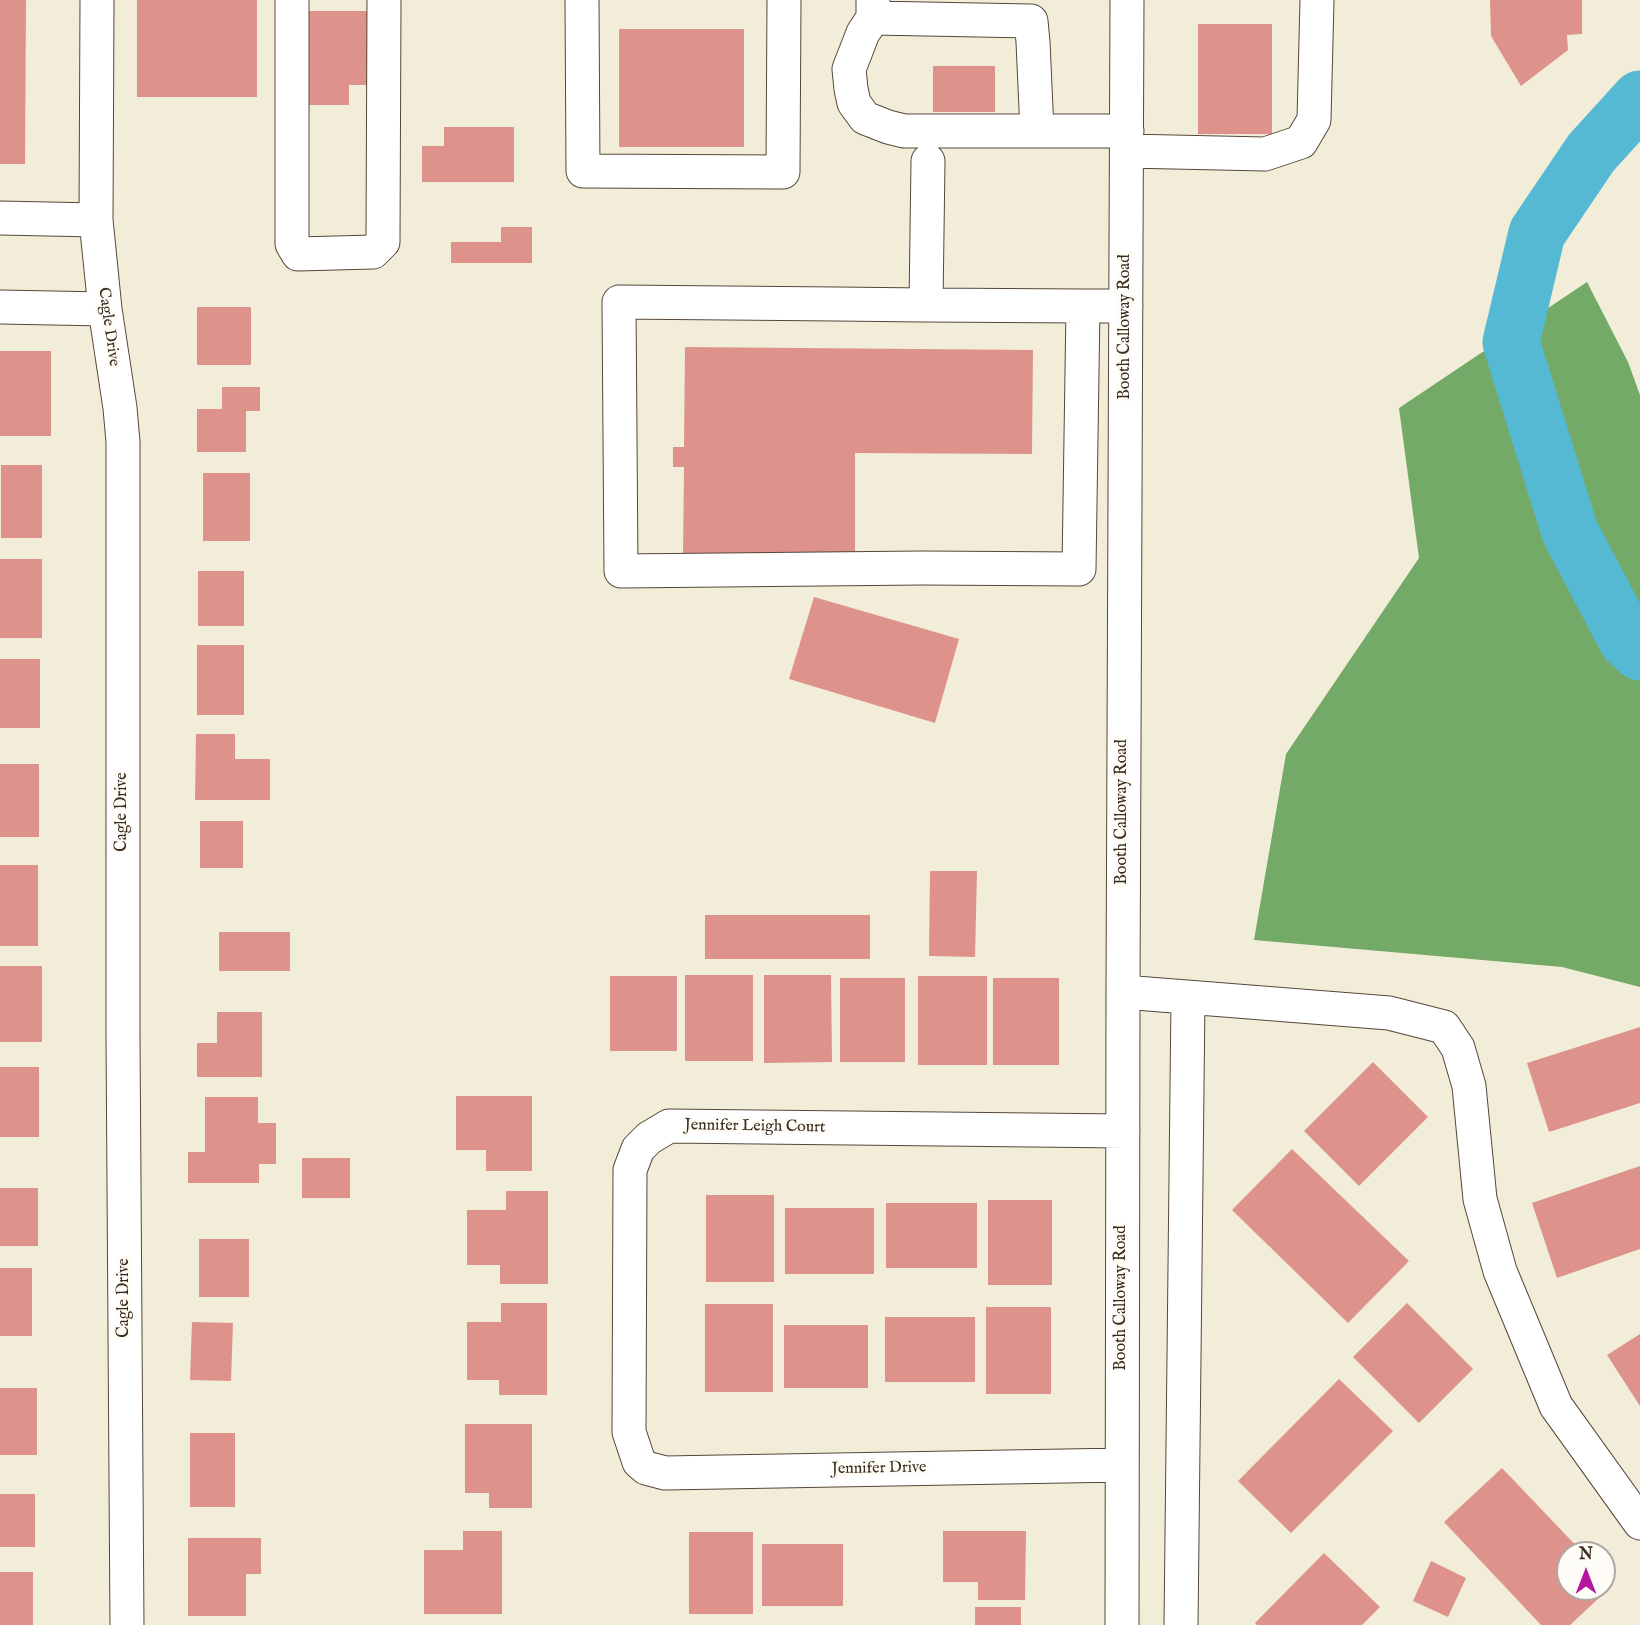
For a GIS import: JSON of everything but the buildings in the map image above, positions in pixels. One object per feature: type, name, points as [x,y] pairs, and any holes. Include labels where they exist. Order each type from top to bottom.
[{"type":"street","name":"Cagle Drive","points":[[97,0],[96,220],[105,309],[123,442],[123,1048],[127,1625]]},
{"type":"street","points":[[292,0],[292,244],[298,254],[373,252],[383,242],[384,0]]},
{"type":"street","points":[[582,0],[583,171],[771,172],[783,172],[784,0]]},
{"type":"street","name":"Booth Calloway Road","points":[[1122,1625],[1127,0]]},
{"type":"street","points":[[1037,131],[1030,21],[873,9],[849,69],[851,88],[854,103],[865,118],[888,128],[904,131],[1037,131],[1265,154],[1301,142],[1314,120],[1317,0]]},
{"type":"street","points":[[926,305],[927,161]]},
{"type":"street","points":[[0,218],[96,220]]},
{"type":"street","points":[[1125,570],[922,568],[621,571],[619,302],[1126,306]]},
{"type":"street","points":[[1079,569],[1083,306]]},
{"type":"street","points":[[0,307],[105,309]]},
{"type":"street","points":[[1123,992],[1389,1014],[1444,1027],[1458,1048],[1469,1086],[1480,1199],[1500,1271],[1556,1406],[1640,1523]]},
{"type":"street","points":[[1181,1625],[1188,998]]},
{"type":"street","name":"Jennifer Leigh Court","points":[[639,1462],[629,1432],[630,1170],[638,1149],[649,1138],[669,1126],[1123,1131]]},
{"type":"street","name":"Jennifer Drive","points":[[639,1462],[646,1468],[665,1473],[1122,1465]]},
{"type":"green space","points":[[1587,282],[1628,362],[1640,395],[1640,987],[1562,967],[1254,940],[1286,754],[1419,558],[1399,408]]},
{"type":"waterway","points":[[1640,99],[1591,153],[1537,233],[1511,342],[1570,532],[1627,640],[1640,652]]}]
